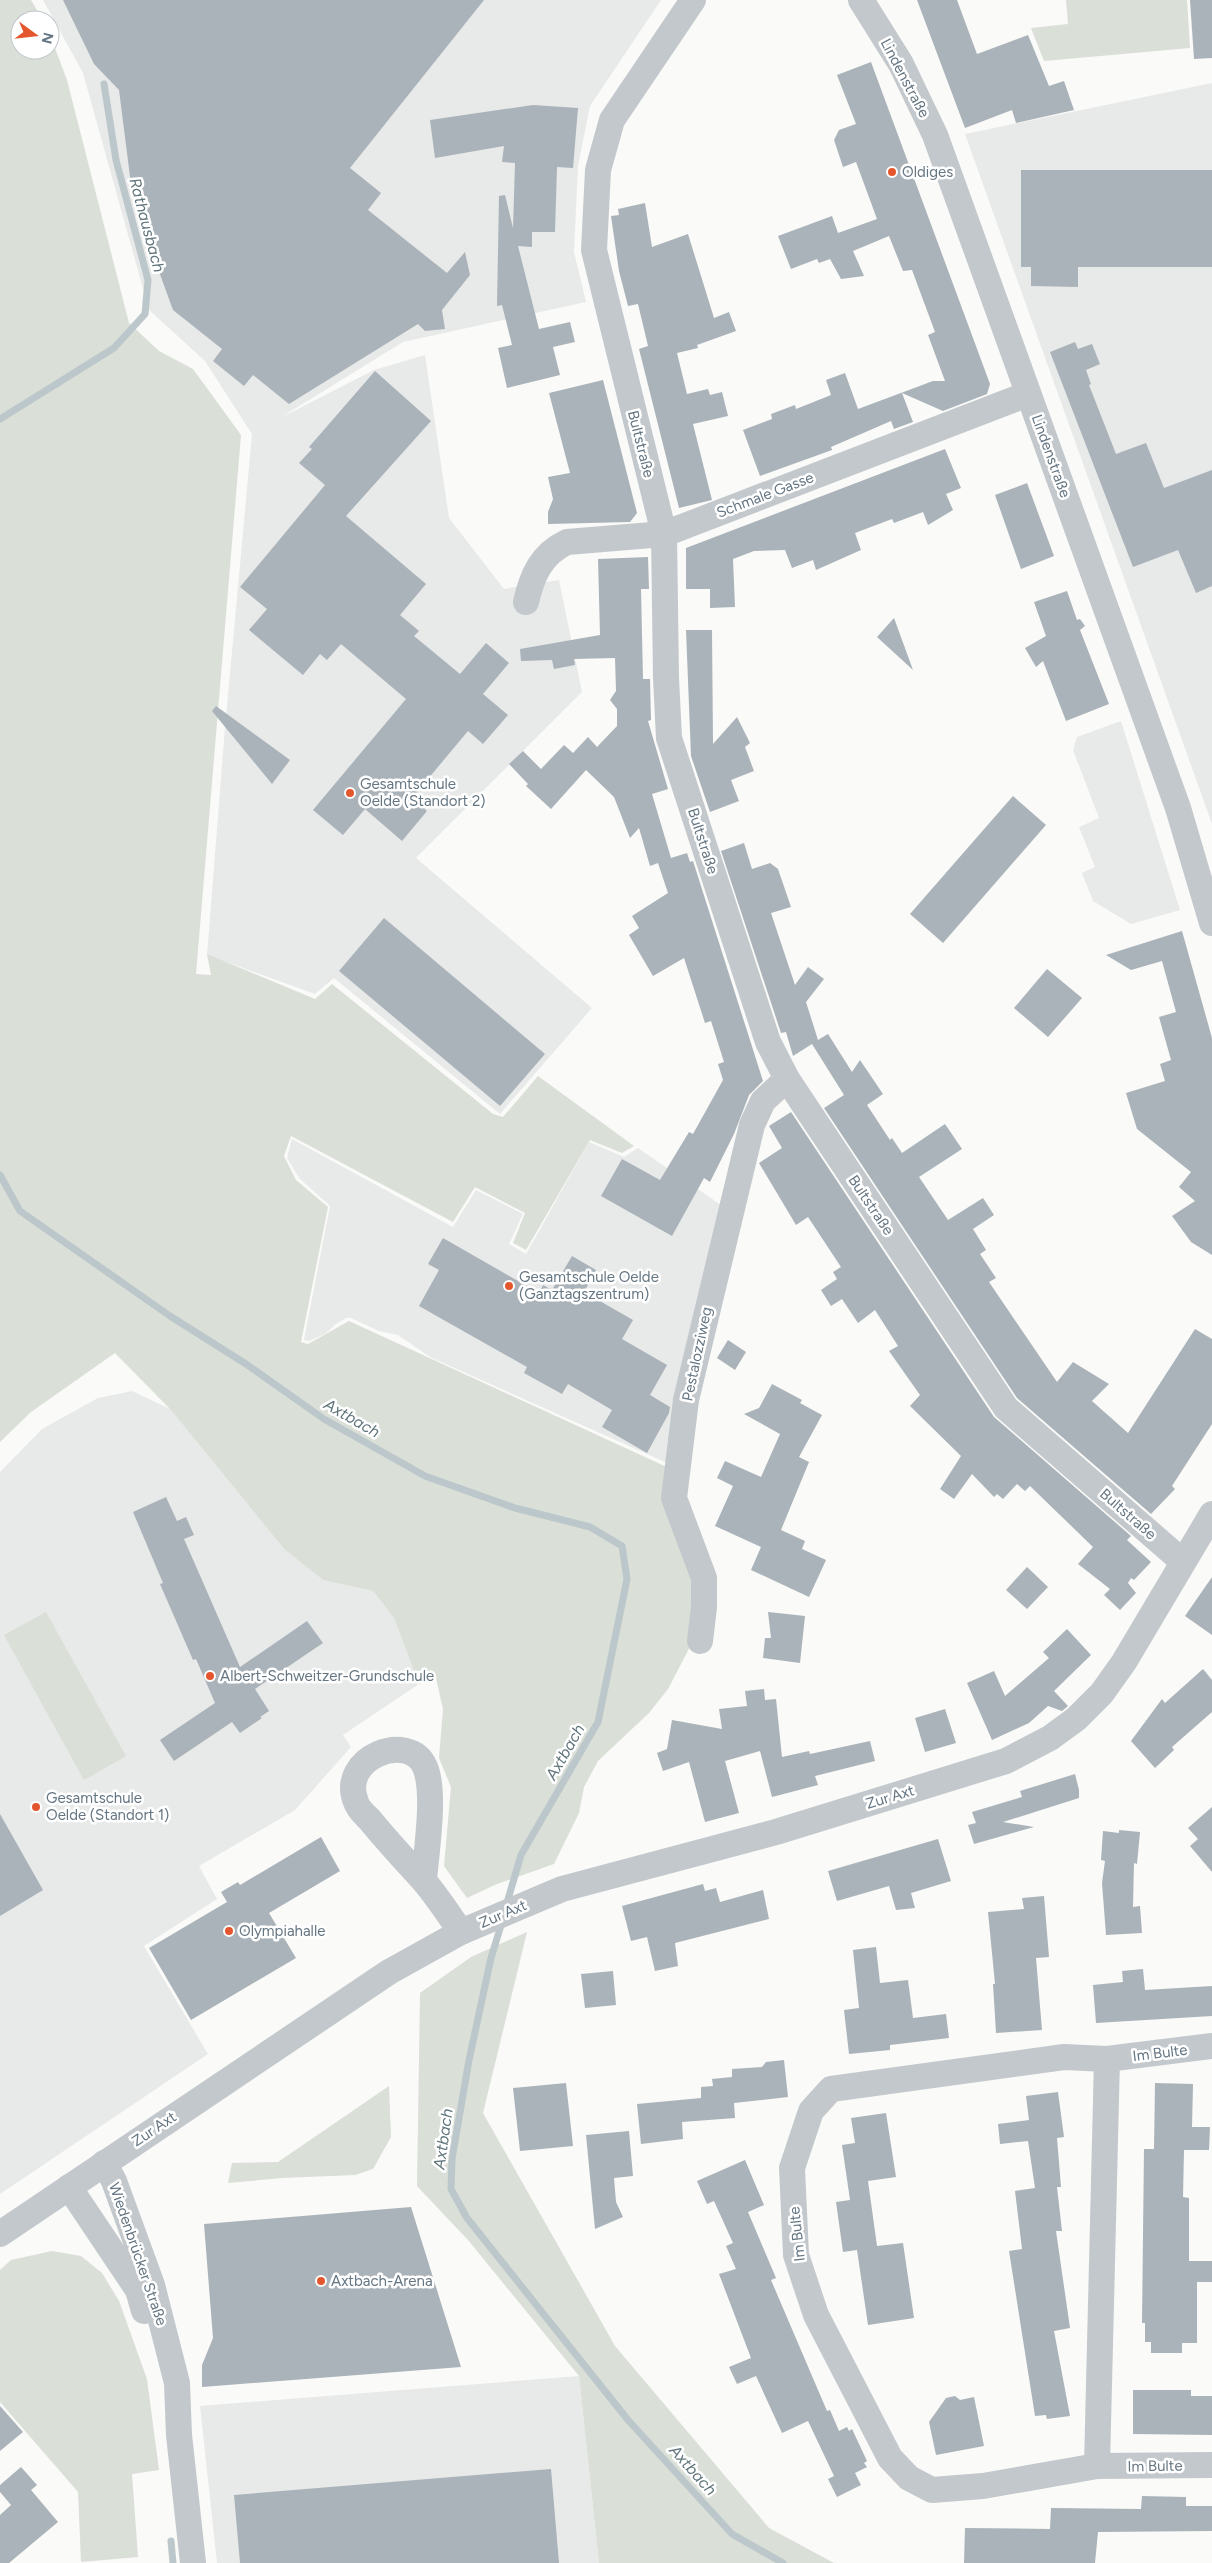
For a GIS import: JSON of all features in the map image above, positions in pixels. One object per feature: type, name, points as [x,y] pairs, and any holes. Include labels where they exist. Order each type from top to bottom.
[{"type":"street","name":"Bultstraße","points":[[693,0],[612,120],[598,170],[594,250],[664,534],[666,678],[669,738],[768,1042],[787,1079],[1006,1408],[1182,1561]]},
{"type":"street","name":"Lindenstraße","points":[[861,0],[901,64],[935,135],[1178,808],[1212,923]]},
{"type":"street","name":"Schmale Gasse","points":[[526,602],[532,577],[554,548],[567,542],[664,534],[1028,394]]},
{"type":"street","name":"Pestalozziweg","points":[[700,1641],[704,1578],[674,1498],[686,1400],[752,1125],[763,1101],[787,1079]]},
{"type":"street","name":"Zur Axt","points":[[0,2234],[390,1972],[461,1932],[562,1889],[776,1832],[1015,1757],[1050,1738],[1069,1724],[1102,1693],[1124,1662],[1182,1561],[1212,1514]]},
{"type":"street","name":"Zur Axt","points":[[424,1881],[430,1786],[425,1766],[412,1754],[397,1750],[382,1751],[368,1758],[358,1769],[353,1781],[356,1804],[424,1881],[461,1932]]},
{"type":"street","name":"Im Bulte","points":[[1212,2046],[1107,2059],[1064,2057],[831,2090],[811,2111],[792,2168],[796,2255],[816,2315],[890,2458],[909,2478],[932,2490],[983,2486],[1097,2466],[1212,2465]]},
{"type":"street","points":[[1097,2466],[1107,2059]]},
{"type":"street","name":"Wiedenbrücker Straße","points":[[104,2163],[114,2181],[152,2285],[177,2383],[178,2435],[193,2563]]},
{"type":"street","name":"Wiedenbrücker Straße","points":[[69,2186],[138,2290],[178,2435]]},
{"type":"shaded area","points":[[0,0],[31,0],[37,10],[10,10],[10,60],[59,60],[67,80],[129,323],[159,351],[193,369],[241,435],[196,974],[211,975],[207,954],[315,999],[332,984],[493,1114],[503,1117],[538,1076],[634,1146],[622,1153],[590,1140],[526,1250],[513,1243],[525,1213],[475,1187],[453,1222],[291,1136],[284,1156],[296,1180],[328,1207],[301,1342],[308,1344],[349,1321],[669,1468],[697,1577],[693,1641],[668,1689],[649,1713],[598,1761],[584,1787],[579,1813],[554,1864],[497,1884],[467,1898],[444,1866],[451,1787],[439,1758],[443,1709],[436,1678],[419,1684],[394,1618],[373,1591],[323,1580],[284,1549],[170,1409],[115,1353],[31,1412],[0,1442]]},
{"type":"shaded area","points":[[43,0],[661,0],[590,106],[578,166],[574,252],[586,302],[403,342],[280,418],[374,370],[425,355],[449,518],[504,589],[559,580],[582,692],[416,858],[592,1008],[500,1114],[334,978],[315,994],[207,955],[225,728],[252,434],[205,361],[149,310],[83,73],[60,31],[60,10],[48,10]]},
{"type":"shaded area","points":[[1066,0],[1187,0],[1190,48],[1044,61],[1031,28],[1068,24]]},
{"type":"shaded area","points":[[1212,83],[1212,824],[965,134]]},
{"type":"shaded area","points":[[1121,721],[1180,910],[1131,924],[1093,901],[1082,873],[1095,867],[1079,827],[1099,818],[1073,750],[1077,737]]},
{"type":"shaded area","name":"Gesamtschule Oelde (Ganztagszentrum)","points":[[292,1139],[453,1227],[476,1190],[523,1214],[509,1244],[526,1254],[589,1142],[624,1157],[638,1148],[724,1207],[667,1463],[430,1357],[398,1335],[379,1331],[351,1318],[346,1318],[336,1324],[325,1334],[309,1341],[304,1340],[330,1206],[299,1178],[287,1158]]},
{"type":"shaded area","name":"Albert-Schweitzer-Grundschule","points":[[132,1391],[170,1409],[284,1549],[323,1580],[373,1591],[394,1618],[419,1684],[343,1735],[351,1747],[295,1810],[199,1866],[217,1899],[144,1946],[208,2054],[0,2194],[0,1472],[42,1429],[98,1398]]},
{"type":"shaded area","points":[[46,1612],[126,1756],[84,1780],[4,1635]]},
{"type":"shaded area","points":[[527,1932],[483,2113],[615,2346],[769,2528],[834,2563],[599,2563],[579,2376],[468,2240],[417,2186],[420,1993],[471,1957]]},
{"type":"shaded area","points":[[389,2086],[391,2137],[373,2169],[355,2175],[282,2178],[228,2183],[232,2163],[278,2162]]},
{"type":"shaded area","points":[[52,2251],[81,2256],[102,2273],[119,2301],[147,2379],[159,2470],[132,2474],[138,2557],[81,2562],[78,2492],[0,2402],[0,2270],[11,2260]]},
{"type":"shaded area","points":[[579,2376],[599,2563],[217,2563],[200,2406]]},
{"type":"building","points":[[63,0],[484,0],[350,168],[381,193],[368,210],[447,273],[465,252],[470,275],[442,310],[445,329],[425,331],[418,324],[289,404],[253,375],[244,386],[213,361],[222,349],[173,310],[133,200],[119,90],[94,64]]},
{"type":"building","points":[[917,0],[957,0],[977,54],[1028,35],[1049,86],[1064,81],[1074,110],[1016,123],[1012,110],[965,128]]},
{"type":"building","points":[[1190,0],[1212,0],[1212,58],[1194,59]]},
{"type":"building","points":[[871,62],[990,384],[987,394],[943,411],[902,393],[913,422],[894,429],[891,421],[831,447],[832,450],[760,476],[743,430],[772,419],[771,414],[795,405],[796,409],[831,395],[826,380],[845,373],[858,409],[933,381],[945,381],[928,335],[935,332],[912,270],[903,271],[889,236],[853,251],[864,276],[841,279],[830,259],[819,263],[817,259],[791,269],[778,236],[832,216],[838,233],[877,219],[856,162],[843,167],[834,140],[839,130],[856,124],[837,75]]},
{"type":"building","points":[[533,105],[578,108],[573,168],[557,167],[555,232],[532,232],[532,247],[518,246],[539,329],[570,322],[575,342],[553,347],[560,375],[507,388],[498,348],[512,345],[502,305],[497,306],[499,196],[505,195],[513,228],[515,163],[502,162],[504,146],[435,158],[430,120]]},
{"type":"building","points":[[1021,170],[1212,170],[1212,267],[1078,267],[1078,287],[1031,286],[1031,267],[1021,267]]},
{"type":"building","points":[[645,203],[652,247],[688,234],[714,318],[729,312],[736,331],[697,345],[698,348],[677,353],[687,394],[708,389],[710,395],[722,392],[728,416],[693,424],[712,500],[679,508],[639,349],[648,346],[638,304],[628,306],[619,271],[611,216],[619,215],[618,209]]},
{"type":"building","points":[[1075,342],[1078,349],[1092,344],[1100,364],[1086,370],[1091,384],[1089,385],[1116,454],[1146,443],[1164,488],[1212,470],[1212,586],[1196,593],[1178,550],[1133,567],[1050,352]]},
{"type":"building","points":[[375,371],[431,421],[346,516],[426,584],[400,615],[419,631],[414,636],[460,674],[486,643],[509,663],[483,694],[508,715],[483,744],[468,731],[412,798],[427,811],[402,841],[365,809],[343,835],[313,810],[406,699],[341,644],[327,660],[320,654],[303,675],[249,630],[267,609],[240,587],[325,485],[299,463],[312,449],[309,447]]},
{"type":"building","points":[[603,380],[637,513],[630,522],[548,524],[548,512],[553,499],[548,477],[570,473],[549,393]]},
{"type":"building","points":[[945,449],[961,488],[946,494],[953,510],[928,525],[923,512],[894,523],[892,519],[855,533],[861,550],[816,570],[813,560],[792,568],[785,550],[754,551],[733,559],[735,607],[710,608],[710,589],[686,589],[686,548]]},
{"type":"building","points":[[1027,483],[1054,556],[1021,569],[995,495]]},
{"type":"building","points":[[648,557],[649,589],[641,589],[643,679],[650,679],[651,720],[648,721],[668,789],[652,794],[671,858],[687,853],[690,862],[693,861],[763,1081],[749,1095],[734,1134],[710,1182],[704,1178],[672,1236],[601,1196],[622,1159],[660,1180],[689,1132],[693,1134],[723,1080],[718,1064],[724,1062],[711,1021],[705,1023],[684,958],[653,976],[629,935],[639,928],[632,916],[668,893],[658,863],[650,866],[639,828],[630,838],[614,797],[586,770],[551,809],[526,786],[528,784],[509,764],[523,751],[541,769],[564,745],[573,753],[588,737],[597,747],[617,726],[617,709],[610,700],[616,691],[615,658],[574,659],[575,665],[554,669],[552,660],[521,661],[520,649],[600,635],[598,559]]},
{"type":"building","points":[[1067,591],[1077,620],[1080,619],[1085,626],[1080,630],[1109,704],[1066,721],[1043,661],[1036,667],[1025,648],[1046,636],[1034,602]]},
{"type":"building","points":[[894,618],[913,670],[877,637]]},
{"type":"building","points":[[686,630],[712,630],[713,744],[737,717],[750,743],[745,747],[754,771],[731,780],[739,801],[710,812],[691,756]]},
{"type":"building","points":[[216,706],[290,760],[272,784],[212,711]]},
{"type":"building","points":[[1013,796],[1046,825],[943,943],[910,914]]},
{"type":"building","points":[[744,843],[752,869],[770,863],[778,869],[791,907],[771,913],[795,985],[808,967],[824,979],[806,1002],[818,1040],[828,1034],[852,1072],[860,1060],[883,1094],[867,1105],[890,1140],[892,1138],[902,1153],[945,1124],[962,1149],[919,1177],[948,1220],[983,1198],[994,1215],[973,1229],[986,1250],[980,1254],[996,1278],[989,1282],[1057,1382],[1073,1362],[1109,1384],[1092,1401],[1128,1433],[1195,1329],[1212,1339],[1212,1424],[1172,1486],[1175,1489],[1151,1514],[1017,1398],[824,1108],[844,1095],[812,1044],[793,1056],[786,1032],[781,1033],[721,851]]},
{"type":"building","points":[[384,918],[545,1054],[500,1106],[339,971]]},
{"type":"building","points":[[1182,931],[1212,1038],[1212,1255],[1191,1242],[1172,1216],[1195,1201],[1179,1187],[1191,1172],[1137,1129],[1126,1093],[1165,1081],[1160,1064],[1171,1060],[1159,1017],[1176,1012],[1162,961],[1131,970],[1106,955]]},
{"type":"building","points":[[1047,969],[1082,998],[1048,1037],[1014,1008]]},
{"type":"building","points":[[791,1112],[994,1417],[1131,1536],[1127,1540],[1151,1562],[1134,1580],[1131,1578],[1128,1583],[1136,1593],[1120,1610],[1104,1595],[1110,1589],[1078,1564],[1093,1547],[1030,1486],[1025,1491],[1017,1484],[1003,1499],[997,1494],[994,1497],[972,1474],[954,1499],[940,1489],[961,1456],[910,1406],[920,1395],[889,1351],[898,1346],[875,1310],[858,1323],[842,1299],[831,1306],[821,1290],[837,1279],[833,1272],[841,1267],[808,1217],[796,1225],[759,1163],[782,1148],[769,1126]]},
{"type":"building","points":[[443,1238],[539,1293],[543,1285],[552,1290],[572,1256],[596,1270],[584,1292],[633,1320],[622,1339],[667,1365],[650,1395],[670,1407],[669,1413],[647,1453],[602,1427],[612,1410],[568,1384],[562,1394],[524,1373],[527,1367],[419,1306],[439,1270],[428,1264]]},
{"type":"building","points":[[728,1340],[746,1352],[735,1370],[717,1358]]},
{"type":"building","points":[[772,1384],[802,1400],[800,1403],[822,1415],[799,1457],[809,1462],[781,1530],[805,1541],[802,1549],[826,1560],[809,1597],[751,1570],[761,1547],[715,1526],[733,1486],[717,1478],[725,1461],[761,1477],[780,1434],[744,1414],[759,1408]]},
{"type":"building","points":[[166,1497],[177,1521],[186,1517],[194,1535],[184,1539],[240,1667],[307,1621],[323,1643],[255,1689],[269,1711],[260,1717],[262,1718],[240,1733],[232,1722],[174,1761],[160,1740],[215,1703],[196,1659],[193,1660],[160,1584],[163,1583],[133,1512]]},
{"type":"building","points":[[1027,1567],[1048,1587],[1027,1609],[1006,1590]]},
{"type":"building","points":[[1212,1577],[1212,1635],[1185,1616]]},
{"type":"building","points":[[768,1612],[805,1616],[800,1663],[763,1658],[765,1638],[771,1638]]},
{"type":"building","points":[[1067,1629],[1091,1655],[1054,1691],[1068,1706],[1062,1711],[1048,1706],[1029,1723],[992,1740],[967,1683],[994,1671],[1005,1696],[1049,1658],[1043,1652]]},
{"type":"building","points":[[1203,1669],[1212,1680],[1212,1712],[1172,1747],[1174,1750],[1155,1768],[1131,1741],[1162,1699],[1165,1703]]},
{"type":"building","points":[[764,1689],[765,1700],[776,1699],[782,1757],[809,1751],[810,1754],[870,1741],[875,1761],[815,1776],[818,1785],[772,1797],[760,1751],[725,1761],[739,1813],[705,1822],[689,1762],[663,1771],[657,1753],[667,1749],[672,1720],[722,1729],[719,1709],[747,1706],[745,1691]]},
{"type":"building","points":[[945,1709],[956,1743],[925,1752],[915,1718]]},
{"type":"building","points":[[1075,1774],[1079,1798],[1003,1822],[1034,1827],[974,1844],[968,1825],[976,1823],[972,1812],[1022,1797],[1020,1791]]},
{"type":"building","points":[[1212,1807],[1212,1872],[1190,1846],[1198,1839],[1188,1828]]},
{"type":"building","points":[[0,1814],[43,1890],[0,1916]]},
{"type":"building","points":[[1119,1830],[1140,1832],[1137,1864],[1134,1863],[1133,1907],[1140,1906],[1142,1933],[1106,1935],[1102,1883],[1105,1861],[1101,1860],[1103,1831],[1119,1833]]},
{"type":"building","name":"Olympiahalle","points":[[321,1837],[340,1871],[269,1913],[296,1958],[191,2020],[149,1948],[227,1902],[221,1892],[238,1882],[240,1885]]},
{"type":"building","points":[[938,1839],[951,1881],[911,1893],[915,1908],[896,1910],[889,1886],[837,1901],[828,1871]]},
{"type":"building","points":[[703,1884],[705,1891],[716,1888],[720,1902],[763,1890],[769,1919],[675,1943],[678,1966],[655,1971],[647,1937],[631,1941],[622,1906]]},
{"type":"building","points":[[1044,1896],[1049,1957],[1036,1958],[1042,2030],[996,2033],[993,1984],[995,1984],[988,1912],[1024,1909],[1022,1898]]},
{"type":"building","points":[[876,1947],[880,1983],[908,1980],[913,2018],[946,2014],[949,2038],[890,2045],[890,2050],[849,2054],[844,2010],[859,2008],[853,1950]]},
{"type":"building","points":[[1143,1969],[1145,1990],[1212,1986],[1212,2016],[1096,2023],[1093,1985],[1123,1982],[1122,1971]]},
{"type":"building","points":[[613,1971],[616,2005],[585,2008],[581,1974]]},
{"type":"building","points":[[784,2060],[788,2097],[734,2103],[735,2118],[682,2122],[683,2139],[641,2144],[637,2104],[701,2098],[701,2087],[713,2086],[712,2079],[732,2077],[732,2069],[762,2067],[766,2062]]},
{"type":"building","points":[[566,2083],[573,2146],[520,2151],[513,2088]]},
{"type":"building","points":[[1155,2083],[1193,2084],[1192,2127],[1210,2127],[1209,2150],[1184,2150],[1183,2197],[1189,2198],[1189,2261],[1212,2261],[1212,2282],[1197,2282],[1197,2343],[1182,2343],[1182,2353],[1151,2353],[1151,2342],[1145,2342],[1145,2323],[1142,2323],[1144,2149],[1154,2149]]},
{"type":"building","points":[[1058,2092],[1064,2137],[1057,2138],[1061,2187],[1057,2187],[1062,2231],[1056,2231],[1070,2328],[1054,2331],[1070,2416],[1047,2419],[1046,2415],[1035,2416],[1009,2251],[1022,2249],[1015,2191],[1035,2188],[1028,2141],[1000,2144],[998,2124],[1029,2120],[1026,2096]]},
{"type":"building","points":[[886,2113],[896,2177],[868,2181],[877,2246],[903,2243],[914,2318],[868,2325],[857,2250],[843,2252],[836,2202],[850,2200],[842,2145],[855,2143],[851,2118]]},
{"type":"building","points":[[629,2131],[633,2176],[614,2178],[616,2202],[623,2217],[595,2229],[586,2135]]},
{"type":"building","points":[[745,2160],[764,2205],[748,2212],[776,2278],[771,2280],[827,2411],[830,2410],[839,2431],[847,2427],[849,2431],[852,2429],[867,2461],[864,2463],[867,2467],[855,2473],[861,2485],[837,2497],[828,2479],[834,2476],[808,2421],[782,2433],[756,2376],[737,2384],[729,2367],[751,2358],[719,2274],[736,2269],[726,2246],[733,2243],[714,2201],[707,2204],[697,2181]]},
{"type":"building","name":"Axtbach-Arena","points":[[411,2207],[461,2367],[202,2387],[202,2365],[213,2338],[204,2224]]},
{"type":"building","points":[[1133,2390],[1191,2390],[1191,2396],[1212,2396],[1212,2435],[1133,2434]]},
{"type":"building","points":[[955,2396],[960,2400],[974,2397],[984,2446],[936,2455],[929,2422],[946,2398]]},
{"type":"building","points":[[0,2406],[23,2432],[0,2451]]},
{"type":"building","points":[[21,2467],[37,2485],[31,2490],[58,2522],[9,2563],[0,2563],[0,2515],[11,2505],[0,2492],[0,2485]]},
{"type":"building","points":[[551,2469],[559,2563],[240,2563],[234,2495]]},
{"type":"building","points":[[1142,2496],[1186,2497],[1186,2506],[1212,2506],[1212,2531],[1098,2532],[1095,2563],[964,2563],[965,2528],[1050,2529],[1051,2508],[1141,2509]]},
{"type":"waterway","name":"Rathausbach","points":[[0,419],[114,348],[145,314],[148,280],[116,160],[104,84]]},
{"type":"waterway","name":"Axtbach","points":[[0,1175],[20,1211],[170,1316],[246,1364],[324,1419],[425,1476],[515,1508],[590,1527],[622,1546],[627,1579],[598,1722],[521,1855],[506,1906]]},
{"type":"waterway","name":"Axtbach","points":[[502,1922],[491,1958],[469,2060],[452,2159],[451,2189],[467,2218],[628,2420],[732,2534],[783,2563]]},
{"type":"waterway","points":[[171,2541],[173,2563]]},
{"type":"place","name":"Oldiges","points":[[892,172]]},
{"type":"place","name":"Gesamtschule Oelde (Standort 2)","points":[[350,793]]},
{"type":"place","name":"Gesamtschule Oelde (Ganztagszentrum)","points":[[509,1286]]},
{"type":"place","name":"Albert-Schweitzer-Grundschule","points":[[210,1676]]},
{"type":"place","name":"Gesamtschule Oelde (Standort 1)","points":[[36,1807]]},
{"type":"place","name":"Olympiahalle","points":[[229,1931]]},
{"type":"place","name":"Axtbach-Arena","points":[[321,2281]]}]
